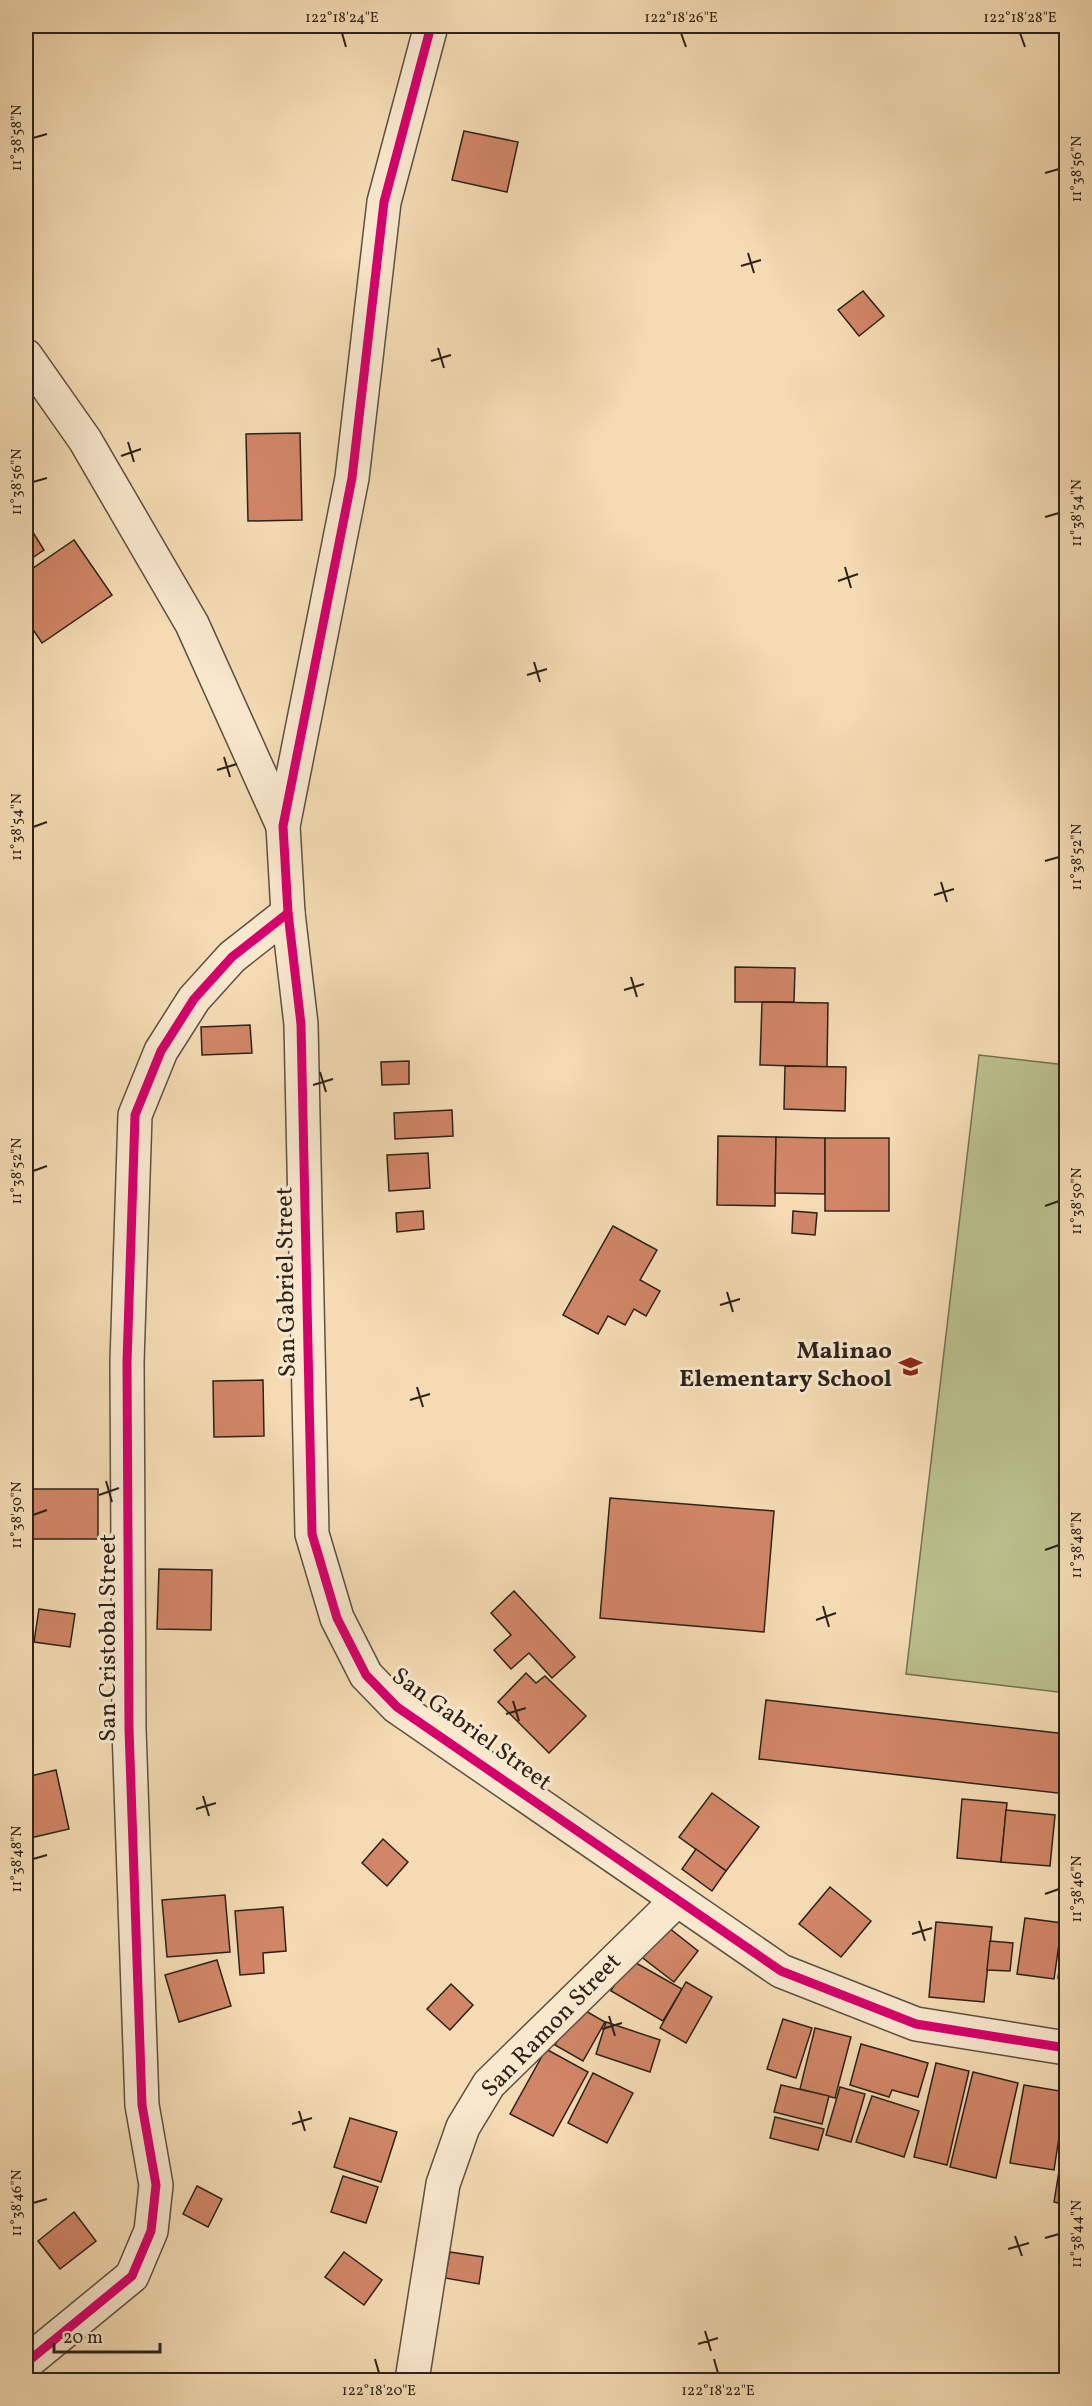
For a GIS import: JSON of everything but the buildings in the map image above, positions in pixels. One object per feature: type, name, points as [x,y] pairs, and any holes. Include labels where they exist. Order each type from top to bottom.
[{"type":"street","points":[[283,826],[352,478],[384,202],[430,26]]},
{"type":"street","points":[[26,356],[85,440],[192,624],[283,826]]},
{"type":"street","name":"San Gabriel Street","points":[[283,826],[288,913],[301,1024],[312,1534],[337,1618],[366,1675],[397,1707],[782,1971],[916,2024],[1066,2048]]},
{"type":"street","name":"San Cristobal Street","points":[[26,2363],[132,2276],[152,2231],[153,2220],[156,2185],[142,2105],[129,1729],[127,1362],[135,1115],[161,1051],[194,999],[232,957],[288,913]]},
{"type":"street","name":"San Ramon Street","points":[[412,2380],[443,2184],[463,2127],[489,2084],[677,1900]]},
{"type":"green space","points":[[979,1055],[1066,1065],[1066,1693],[906,1674]]},
{"type":"cycle path","points":[[431,26],[384,202],[352,478],[283,826],[288,913],[301,1024],[312,1534],[337,1618],[366,1675],[397,1707],[781,1971],[916,2024],[1066,2048]]},
{"type":"cycle path","points":[[26,2363],[132,2276],[151,2231],[156,2185],[142,2105],[129,1729],[127,1362],[135,1115],[161,1051],[194,999],[232,957],[288,913]]},
{"type":"place","name":"Malinao Elementary School","points":[[910,1366]]}]
